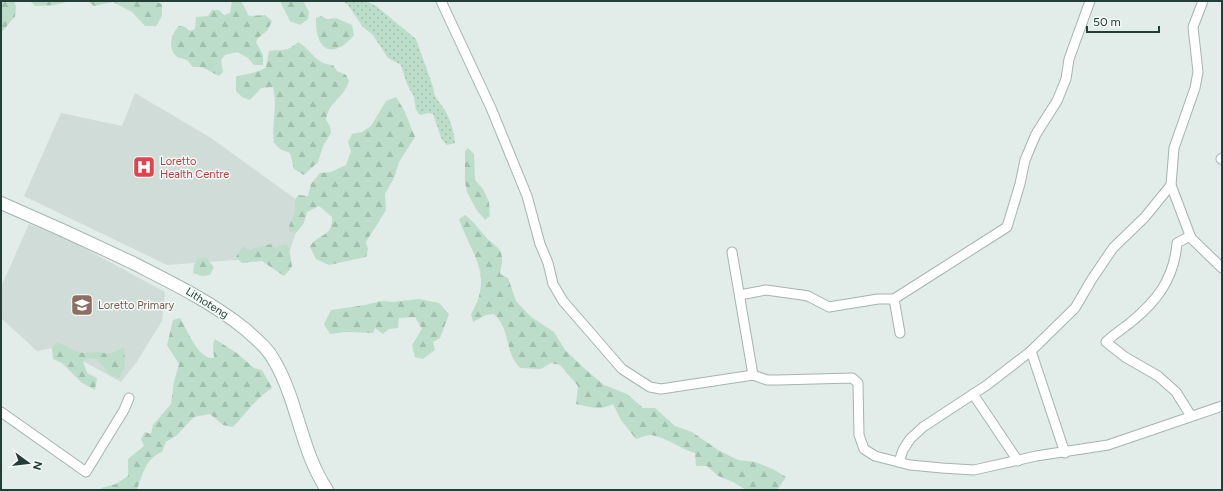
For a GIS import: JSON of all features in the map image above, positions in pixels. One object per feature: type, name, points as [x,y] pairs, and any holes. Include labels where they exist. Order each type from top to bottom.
[{"type":"main road","name":"Lithoteng","points":[[1,203],[66,231],[193,293],[227,315],[263,344],[275,361],[285,384],[309,456],[318,476],[328,490]]},
{"type":"street","points":[[441,1],[491,108],[527,196],[540,244],[548,263],[552,284],[563,301],[585,325],[599,345],[622,370],[650,387],[660,389],[753,375],[767,380],[852,378],[858,383],[859,435],[864,449],[875,456],[899,462],[942,468],[974,470],[1036,456],[1065,453],[1108,445],[1222,406]]},
{"type":"street","points":[[740,295],[766,290],[808,296],[828,307],[878,299],[894,299],[1007,226],[1020,184],[1025,160],[1036,134],[1057,101],[1090,1]]},
{"type":"street","points":[[1203,1],[1193,27],[1198,72],[1195,88],[1174,148],[1170,185],[1190,236],[1222,268]]},
{"type":"street","points":[[899,462],[903,450],[910,439],[923,427],[972,394],[1031,351],[1075,308],[1113,248],[1145,217],[1170,185]]},
{"type":"street","points":[[1190,236],[1177,243],[1174,259],[1160,294],[1144,311],[1106,342],[1125,357],[1158,376],[1176,392],[1191,416]]},
{"type":"street","points":[[732,252],[753,375]]},
{"type":"street","points":[[894,299],[900,333]]},
{"type":"street","points":[[1031,351],[1065,453]]},
{"type":"street","points":[[972,394],[1018,461]]},
{"type":"street","points":[[1,412],[86,472],[124,410],[129,398]]},
{"type":"shaded area","name":"Loretto Health Centre","points":[[135,93],[211,138],[305,206],[288,256],[167,265],[24,196],[61,113],[122,126]]},
{"type":"shaded area","name":"Loretto Primary","points":[[29,224],[71,241],[165,292],[162,321],[136,363],[121,382],[83,361],[52,348],[37,351],[1,318],[1,287]]},
{"type":"green space","points":[[1,1],[14,1],[16,6],[15,17],[1,32]]},
{"type":"green space","points":[[30,1],[70,1],[55,5],[35,6]]},
{"type":"green space","points":[[87,1],[155,1],[162,4],[162,16],[156,26],[145,26],[132,12],[113,2],[94,6]]},
{"type":"green space","points":[[232,1],[241,1],[249,16],[265,15],[272,21],[267,31],[258,38],[256,42],[263,55],[263,65],[254,65],[248,58],[237,52],[225,55],[221,60],[223,72],[219,76],[202,67],[193,67],[189,62],[177,57],[171,45],[172,37],[176,29],[179,26],[185,27],[190,31],[195,29],[196,17],[208,16],[212,10],[219,10],[224,15],[230,13]]},
{"type":"green space","points":[[280,1],[303,1],[309,12],[308,19],[300,25],[290,21]]},
{"type":"green space","points":[[343,1],[366,1],[376,6],[416,39],[435,95],[446,112],[449,120],[455,143],[447,145],[442,140],[433,114],[428,113],[420,115],[416,110],[414,97],[407,84],[401,65],[388,58],[373,35],[363,27],[348,5]]},
{"type":"green space","points":[[321,16],[327,19],[336,18],[352,25],[354,35],[339,48],[326,48],[318,38],[316,29],[316,18]]},
{"type":"green space","points":[[298,42],[318,60],[333,65],[337,71],[346,75],[349,81],[328,113],[326,120],[330,126],[331,133],[323,146],[318,162],[304,175],[294,169],[290,153],[280,149],[274,143],[273,128],[275,102],[273,87],[261,88],[250,100],[242,97],[236,91],[236,77],[259,71],[266,67],[269,51],[284,50],[290,48]]},
{"type":"green space","points":[[396,97],[404,110],[415,137],[399,162],[394,178],[385,194],[386,210],[366,242],[368,249],[366,257],[329,265],[316,259],[310,247],[313,242],[328,232],[332,224],[332,217],[319,206],[307,212],[304,223],[296,233],[289,231],[289,226],[295,211],[296,199],[298,195],[308,196],[311,184],[320,173],[331,172],[346,165],[351,151],[348,142],[352,134],[362,132],[371,126],[386,101]]},
{"type":"green space","points":[[468,148],[474,154],[475,180],[483,189],[489,202],[490,216],[485,220],[476,209],[467,192],[465,182],[465,151]]},
{"type":"green space","points":[[465,215],[500,251],[502,260],[500,274],[508,278],[516,301],[531,317],[554,332],[565,350],[585,369],[604,385],[627,394],[643,408],[655,408],[675,426],[692,432],[718,450],[738,460],[755,462],[773,469],[786,477],[777,490],[746,490],[733,482],[718,476],[707,466],[696,466],[695,453],[657,436],[649,435],[636,439],[621,420],[613,404],[599,408],[576,404],[578,386],[560,365],[551,363],[541,369],[520,368],[515,362],[509,348],[503,327],[494,314],[486,315],[473,322],[471,314],[478,300],[481,288],[481,277],[475,255],[459,219]]},
{"type":"green space","points":[[271,244],[274,248],[286,244],[289,248],[292,267],[284,276],[262,261],[242,263],[236,257],[243,246],[249,250]]},
{"type":"green space","points":[[205,257],[214,267],[210,275],[202,276],[193,273],[194,265],[198,258]]},
{"type":"green space","points":[[419,299],[439,303],[449,314],[440,338],[433,342],[435,350],[423,359],[415,357],[412,345],[422,329],[415,317],[399,318],[398,328],[389,329],[383,334],[375,328],[373,333],[345,332],[330,334],[324,324],[331,310],[381,301],[393,302]]},
{"type":"green space","points":[[180,318],[194,343],[203,354],[214,358],[213,344],[215,339],[238,354],[254,368],[262,370],[272,388],[256,402],[233,427],[223,425],[210,414],[194,417],[177,435],[166,442],[162,452],[152,458],[148,463],[137,490],[102,490],[101,488],[116,484],[128,476],[128,459],[144,446],[141,439],[145,432],[151,434],[153,425],[171,404],[174,382],[179,364],[167,345],[173,320]]},
{"type":"green space","points":[[58,342],[77,352],[84,353],[98,352],[109,354],[124,347],[125,368],[119,378],[110,375],[97,359],[88,358],[83,361],[87,373],[97,378],[95,390],[82,383],[62,363],[53,359],[52,348]]},
{"type":"place","name":"Loretto Health Centre","points":[[144,167]]},
{"type":"place","name":"Loretto Primary","points":[[82,305]]}]
